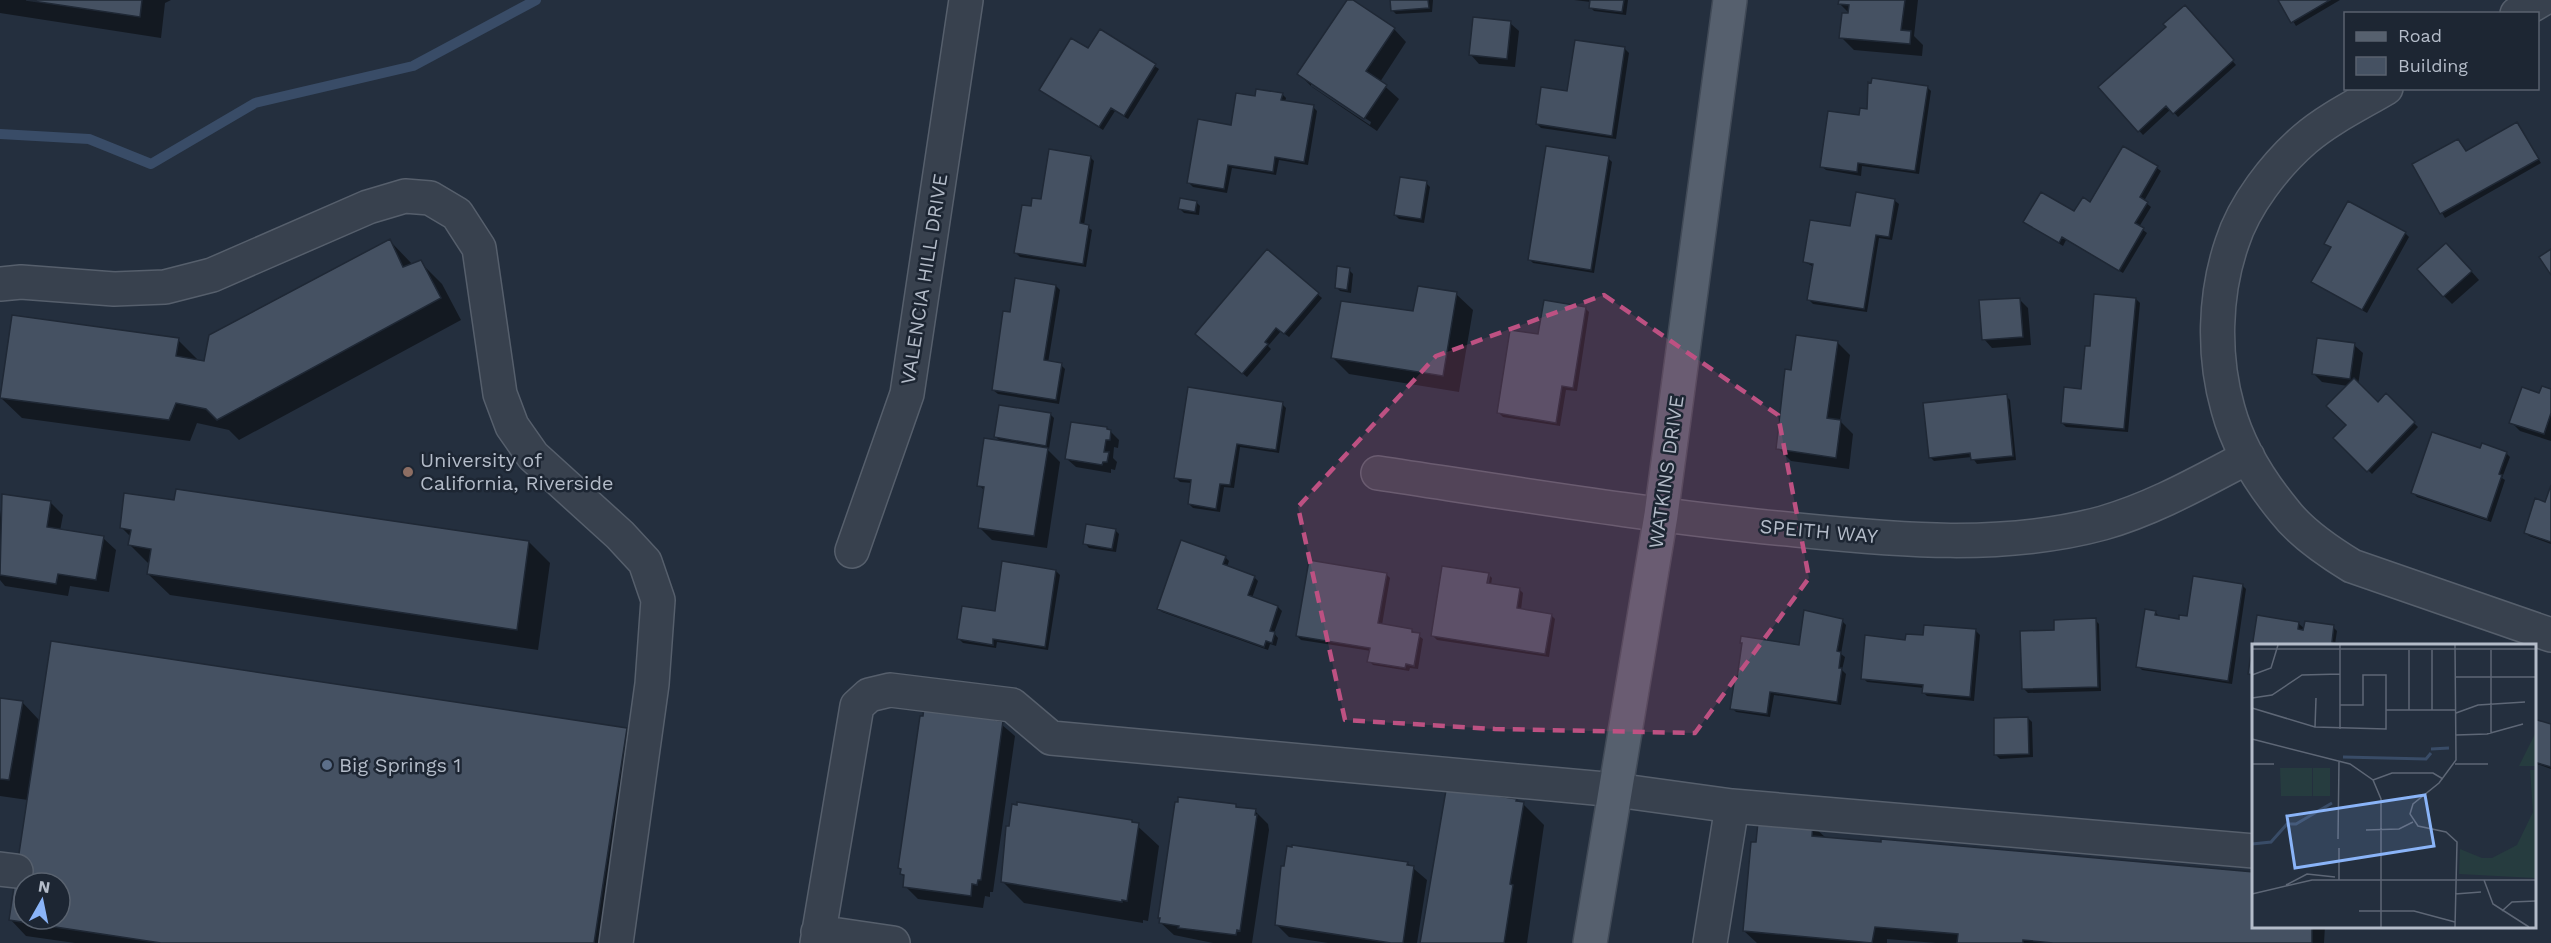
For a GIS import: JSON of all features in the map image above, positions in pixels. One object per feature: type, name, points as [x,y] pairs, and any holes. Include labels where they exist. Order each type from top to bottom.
[{"type":"main road","name":"WATKINS DRIVE","points":[[1590,943],[1661,515],[1730,0]]},
{"type":"street","name":"VALENCIA HILL DRIVE","points":[[852,551],[907,394],[966,0]]},
{"type":"street","points":[[2520,12],[2541,0]]},
{"type":"street","points":[[2383,90],[2305,139],[2269,178],[2246,214],[2232,243],[2218,313],[2218,364],[2228,411],[2248,457],[2286,514],[2325,549],[2352,566],[2551,636]]},
{"type":"street","points":[[0,284],[21,282],[114,289],[165,287],[212,275],[368,207],[405,196],[430,198],[457,214],[478,248],[500,394],[512,426],[533,456],[620,535],[645,562],[658,600],[652,684],[616,943]]},
{"type":"street","name":"SPEITH WAY","points":[[1378,473],[1661,515],[1860,536],[1986,540],[2048,534],[2102,523],[2157,505],[2248,457]]},
{"type":"street","points":[[893,943],[818,938],[857,706],[869,695],[890,690],[1012,705],[1051,738],[1616,790],[1732,806],[2252,852]]},
{"type":"street","points":[[1710,943],[1732,806]]},
{"type":"highlighted area","points":[[1604,295],[1778,415],[1809,578],[1695,733],[1495,729],[1345,720],[1298,507],[1436,356]]},
{"type":"building","points":[[26,0],[142,0],[140,17]]},
{"type":"building","points":[[1347,0],[1353,0],[1395,28],[1366,71],[1387,85],[1364,119],[1297,74]]},
{"type":"building","points":[[1390,0],[1428,0],[1429,8],[1391,11]]},
{"type":"building","points":[[1590,0],[1624,0],[1622,12],[1589,8]]},
{"type":"building","points":[[1839,0],[1905,0],[1901,30],[1911,31],[1910,44],[1839,38],[1842,13],[1848,13],[1849,5],[1838,4]]},
{"type":"building","points":[[2278,0],[2330,0],[2291,23]]},
{"type":"building","points":[[2185,5],[2234,60],[2173,114],[2166,106],[2138,132],[2098,87],[2166,27],[2163,24]]},
{"type":"building","points":[[1473,17],[1511,21],[1507,59],[1469,55]]},
{"type":"building","points":[[1100,29],[1156,64],[1124,116],[1111,108],[1099,127],[1039,90],[1071,38],[1088,48]]},
{"type":"building","points":[[1575,40],[1625,47],[1612,136],[1536,124],[1541,87],[1567,91]]},
{"type":"building","points":[[1872,78],[1928,86],[1915,171],[1858,163],[1857,172],[1820,167],[1828,111],[1859,115],[1860,108],[1867,109],[1868,82],[1871,83]]},
{"type":"building","points":[[1256,89],[1283,93],[1281,100],[1314,105],[1304,162],[1275,157],[1273,172],[1228,165],[1224,189],[1187,183],[1198,119],[1231,125],[1236,93],[1255,96]]},
{"type":"building","points":[[2517,122],[2539,159],[2440,214],[2412,164],[2458,139],[2466,151]]},
{"type":"building","points":[[1546,146],[1609,156],[1591,270],[1528,260]]},
{"type":"building","points":[[2123,146],[2158,166],[2140,197],[2148,202],[2135,223],[2144,228],[2119,271],[2062,237],[2059,243],[2023,222],[2041,192],[2074,211],[2083,197],[2090,202]]},
{"type":"building","points":[[1049,149],[1091,156],[1080,223],[1089,225],[1083,264],[1014,253],[1022,205],[1031,206],[1032,198],[1041,199]]},
{"type":"building","points":[[1400,177],[1427,181],[1421,219],[1394,215]]},
{"type":"building","points":[[1856,192],[1895,199],[1889,237],[1876,235],[1864,309],[1807,300],[1813,264],[1803,262],[1810,220],[1850,226]]},
{"type":"building","points":[[1180,198],[1197,201],[1195,212],[1178,209]]},
{"type":"building","points":[[2348,201],[2406,232],[2362,310],[2311,282],[2331,247],[2324,244]]},
{"type":"building","points":[[390,239],[403,267],[421,260],[441,298],[217,420],[206,409],[176,403],[169,420],[0,398],[12,315],[179,338],[176,356],[204,361],[209,335]]},
{"type":"building","points":[[2446,243],[2472,271],[2443,297],[2417,269]]},
{"type":"building","points":[[1267,249],[1319,293],[1284,334],[1276,328],[1265,342],[1268,344],[1242,374],[1195,334]]},
{"type":"building","points":[[2551,249],[2551,275],[2539,257]]},
{"type":"building","points":[[1337,266],[1350,268],[1347,290],[1335,288]]},
{"type":"building","points":[[1015,278],[1056,285],[1044,360],[1062,363],[1056,400],[992,390],[1003,311],[1010,312]]},
{"type":"building","points":[[1418,286],[1457,292],[1443,376],[1331,358],[1341,301],[1413,311]]},
{"type":"building","points":[[2094,294],[2136,298],[2124,429],[2061,423],[2064,387],[2081,389],[2085,346],[2090,346]]},
{"type":"building","points":[[2020,298],[2023,337],[1982,340],[1979,300]]},
{"type":"building","points":[[1544,300],[1586,307],[1573,388],[1562,386],[1556,423],[1497,413],[1510,330],[1538,334]]},
{"type":"building","points":[[1796,335],[1838,341],[1827,418],[1841,420],[1836,458],[1776,449],[1785,369],[1791,370]]},
{"type":"building","points":[[2317,338],[2355,343],[2350,379],[2312,374]]},
{"type":"building","points":[[2354,378],[2378,402],[2386,393],[2415,422],[2367,472],[2333,438],[2346,425],[2326,406]]},
{"type":"building","points":[[2542,386],[2551,389],[2551,413],[2544,434],[2509,423],[2522,387],[2539,393]]},
{"type":"building","points":[[1188,387],[1283,402],[1276,450],[1237,444],[1230,485],[1220,484],[1216,509],[1188,504],[1191,480],[1174,478]]},
{"type":"building","points":[[2007,394],[2013,456],[1971,460],[1970,453],[1929,458],[1923,403]]},
{"type":"building","points":[[999,405],[1051,413],[1046,446],[994,437]]},
{"type":"building","points":[[1071,422],[1107,427],[1111,430],[1110,440],[1106,440],[1104,452],[1109,452],[1107,462],[1103,462],[1102,465],[1065,459]]},
{"type":"building","points":[[2432,432],[2480,448],[2482,443],[2507,452],[2487,519],[2411,493]]},
{"type":"building","points":[[984,438],[1048,448],[1034,536],[978,528],[984,487],[977,486]]},
{"type":"building","points":[[2551,485],[2551,542],[2524,533],[2535,498],[2545,502]]},
{"type":"building","points":[[176,489],[529,541],[517,630],[147,574],[151,549],[128,545],[131,530],[120,528],[124,493],[174,500]]},
{"type":"building","points":[[2,494],[51,501],[47,527],[104,536],[96,580],[58,574],[56,584],[0,575]]},
{"type":"building","points":[[1086,524],[1116,529],[1112,549],[1083,544]]},
{"type":"building","points":[[1181,540],[1226,556],[1223,564],[1255,576],[1248,595],[1278,606],[1270,631],[1275,632],[1272,643],[1266,641],[1264,647],[1157,609]]},
{"type":"building","points":[[1309,560],[1387,573],[1378,623],[1412,629],[1412,632],[1420,633],[1414,666],[1406,664],[1405,668],[1367,662],[1370,648],[1296,636]]},
{"type":"building","points":[[1002,561],[1056,570],[1045,647],[993,639],[993,645],[957,639],[962,606],[995,611]]},
{"type":"building","points":[[1442,566],[1489,573],[1487,583],[1520,588],[1517,608],[1552,614],[1545,654],[1431,636]]},
{"type":"building","points":[[2193,576],[2243,584],[2228,681],[2136,667],[2145,609],[2156,611],[2155,615],[2179,619],[2179,615],[2187,616]]},
{"type":"building","points":[[1804,610],[1843,619],[1837,651],[1841,652],[1839,668],[1842,668],[1837,702],[1770,692],[1767,714],[1730,709],[1735,677],[1737,678],[1741,636],[1799,645]]},
{"type":"building","points":[[2257,615],[2299,622],[2298,629],[2303,630],[2305,621],[2334,625],[2332,642],[2338,643],[2338,644],[2253,644]]},
{"type":"building","points":[[2096,618],[2098,687],[2022,689],[2020,631],[2054,630],[2054,620]]},
{"type":"building","points":[[1924,625],[1976,629],[1970,697],[1922,693],[1923,685],[1861,679],[1865,635],[1905,640],[1906,634],[1923,635]]},
{"type":"building","name":"Big Springs 1","points":[[51,641],[627,728],[594,943],[161,943],[72,930],[72,871],[16,871]]},
{"type":"building","points":[[2252,648],[2252,675],[2248,674]]},
{"type":"building","points":[[0,698],[23,701],[9,780],[0,779]]},
{"type":"building","points":[[924,707],[996,717],[995,720],[1003,721],[981,880],[978,880],[977,885],[972,884],[971,896],[903,887],[904,875],[900,874],[901,869],[898,868],[920,716],[923,716]]},
{"type":"building","points":[[2028,717],[2029,754],[1994,755],[1994,718]]},
{"type":"building","points":[[2536,720],[2551,724],[2551,767],[2536,763]]},
{"type":"building","points":[[1454,789],[1524,802],[1510,884],[1513,885],[1504,943],[1420,943],[1446,790]]},
{"type":"building","points":[[1178,797],[1236,804],[1236,807],[1256,809],[1240,931],[1237,930],[1236,935],[1178,928],[1179,926],[1159,923],[1175,802],[1178,802]]},
{"type":"building","points":[[1017,802],[1139,823],[1127,901],[1001,882],[1006,826],[1009,826],[1012,804],[1017,805]]},
{"type":"building","points":[[1759,812],[1813,824],[1812,836],[1881,842],[1881,839],[2252,872],[2252,928],[2312,928],[2312,943],[2053,943],[2023,940],[2023,943],[1957,943],[1958,934],[1875,927],[1872,943],[1743,931],[1751,842],[1756,842]]},
{"type":"building","points":[[1292,845],[1408,862],[1407,865],[1414,866],[1403,943],[1275,925],[1281,866],[1284,866],[1287,846],[1292,847]]},
{"type":"building","name":"Big Springs 1","points":[[12,900],[12,920],[9,920]]},
{"type":"waterway","points":[[0,134],[89,139],[151,164],[255,103],[413,66],[536,0]]},
{"type":"place","name":"University of California, Riverside","points":[[408,472]]},
{"type":"place","name":"Big Springs 1","points":[[327,765]]}]
